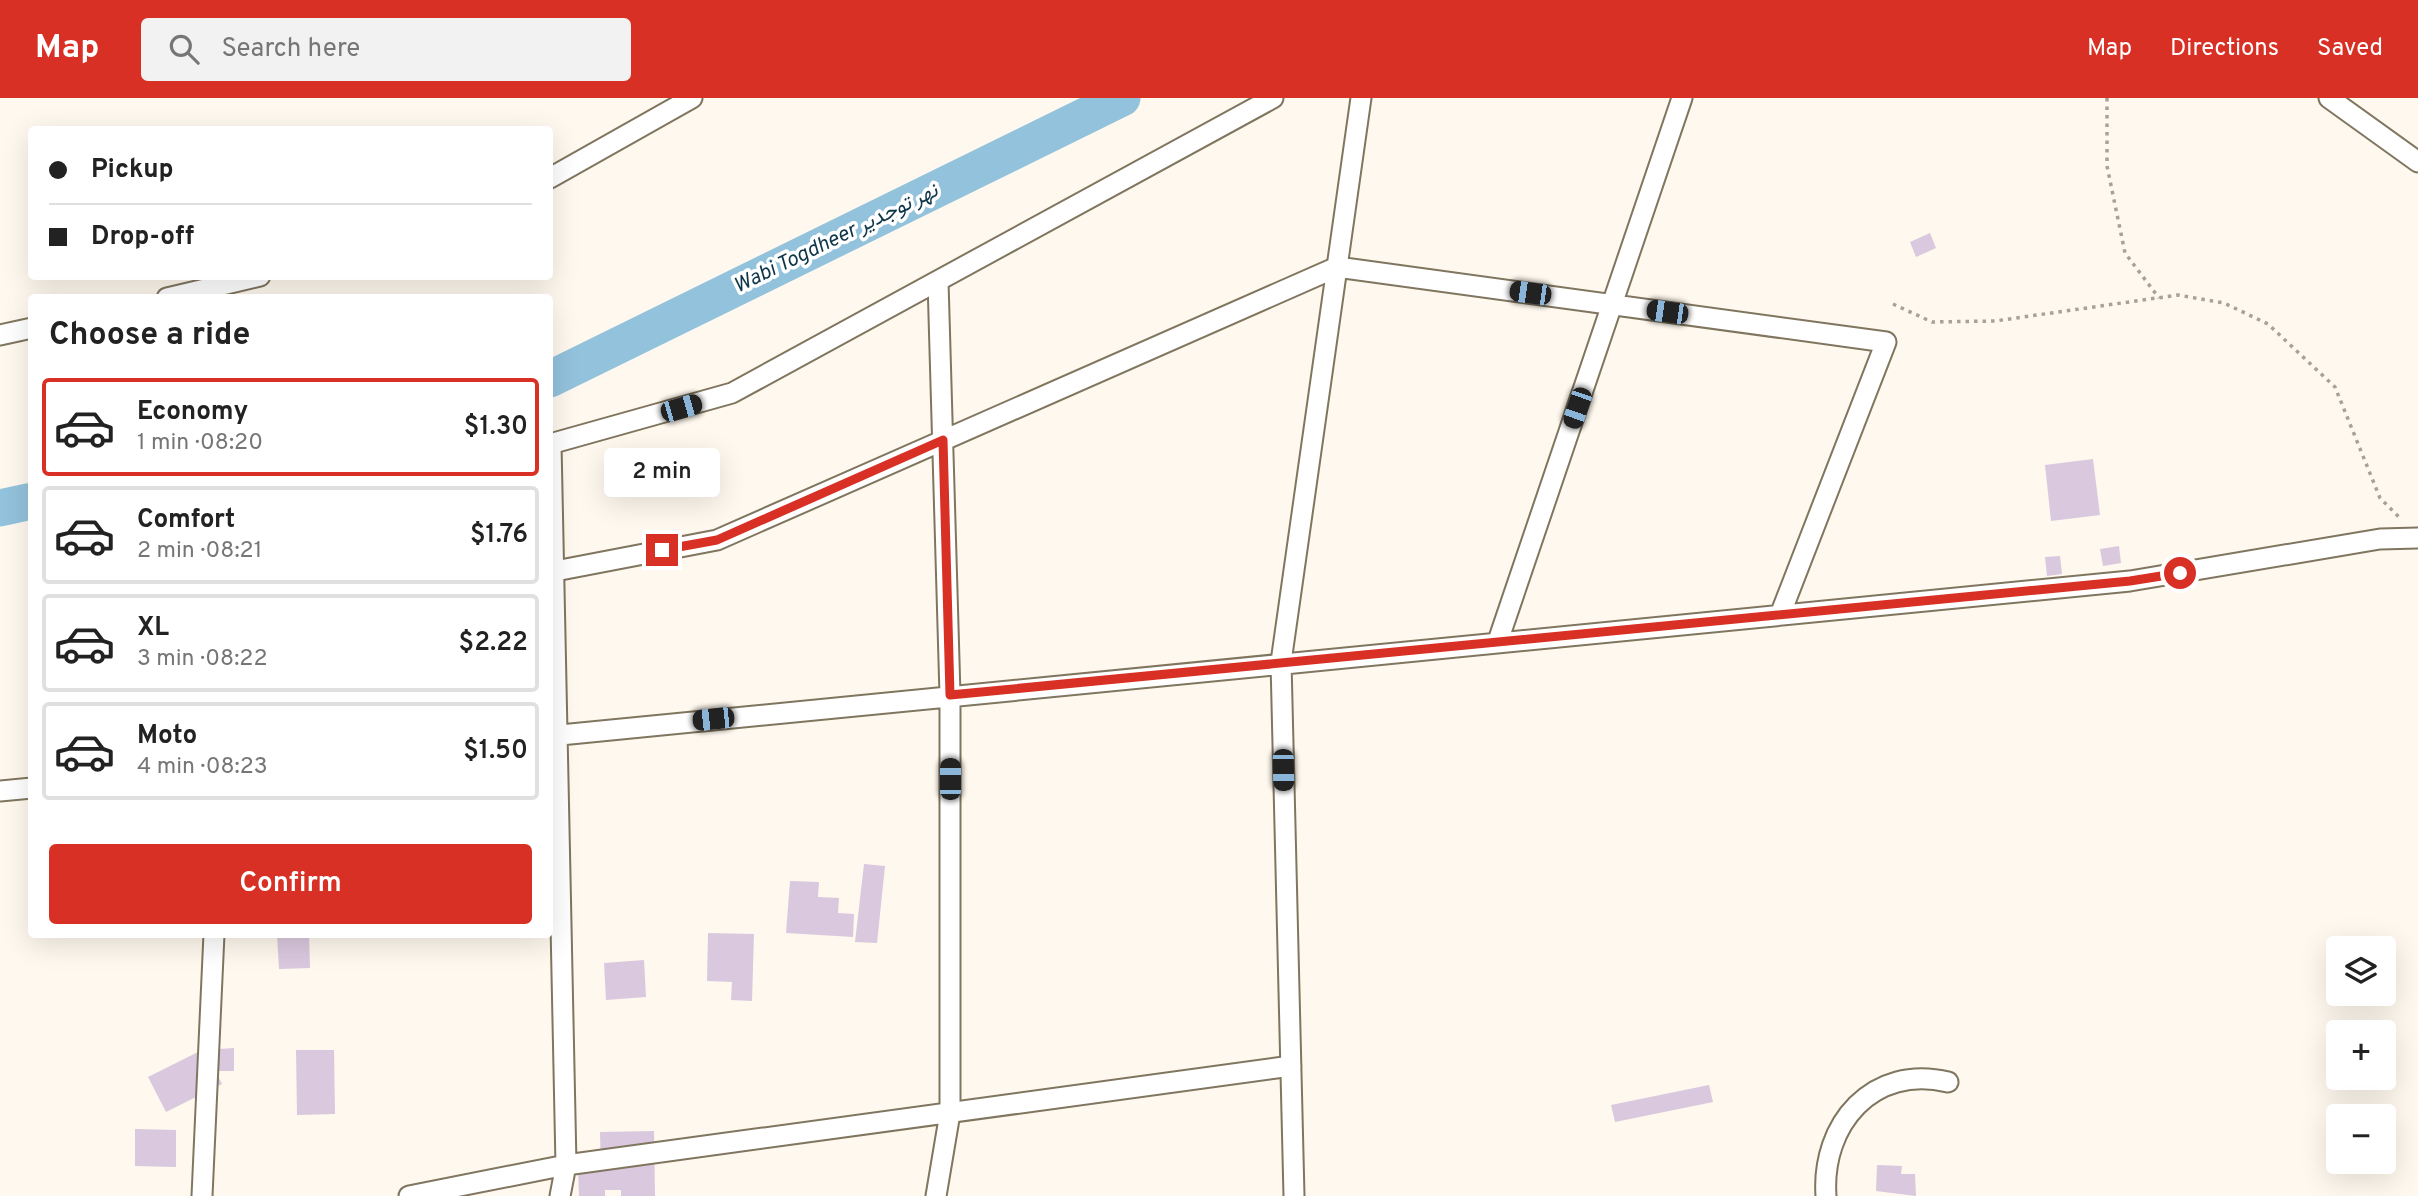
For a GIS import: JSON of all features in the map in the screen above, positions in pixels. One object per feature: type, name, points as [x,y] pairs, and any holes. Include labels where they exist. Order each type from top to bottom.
[{"type":"street","points":[[553,176],[692,98]]},
{"type":"street","points":[[553,443],[732,393],[1273,98]]},
{"type":"street","points":[[1294,1196],[1281,662],[1361,98]]},
{"type":"street","points":[[1498,641],[1682,98]]},
{"type":"street","points":[[2329,98],[2418,162]]},
{"type":"street","points":[[553,571],[717,540],[1337,267],[1886,342],[1780,615]]},
{"type":"street","points":[[936,1196],[950,1113],[950,695],[938,281]]},
{"type":"street","points":[[192,294],[249,285]]},
{"type":"street","points":[[0,335],[28,329]]},
{"type":"street","points":[[553,735],[2130,581],[2413,533]]},
{"type":"street","points":[[553,766],[566,1165],[560,1196]]},
{"type":"street","points":[[0,791],[28,788]]},
{"type":"street","points":[[202,1196],[214,938]]},
{"type":"street","points":[[409,1196],[566,1165],[1291,1066]]},
{"type":"street","points":[[1826,1196],[1833,1139],[1842,1121],[1859,1102],[1885,1087],[1906,1080],[1931,1078],[1948,1082]]},
{"type":"path","points":[[2107,98],[2107,166],[2125,253],[2159,298]]},
{"type":"path","points":[[1893,304],[1932,322],[1995,321],[2178,295],[2224,303],[2268,324],[2335,387],[2380,498],[2413,533]]},
{"type":"building","points":[[1930,233],[1936,248],[1916,257],[1910,242]]},
{"type":"building","points":[[2093,459],[2100,515],[2051,521],[2045,465]]},
{"type":"building","points":[[2119,546],[2121,563],[2103,566],[2100,549]]},
{"type":"building","points":[[2060,556],[2062,574],[2047,576],[2045,557]]},
{"type":"building","points":[[864,864],[885,866],[877,943],[855,942]]},
{"type":"building","points":[[790,881],[819,882],[818,897],[839,898],[838,913],[854,914],[853,937],[786,933]]},
{"type":"building","points":[[708,933],[754,934],[752,1001],[731,1000],[732,982],[707,981]]},
{"type":"building","points":[[277,938],[309,938],[310,968],[279,969]]},
{"type":"building","points":[[644,960],[646,997],[606,1000],[604,963]]},
{"type":"building","points":[[234,1048],[234,1071],[219,1071],[219,1049]]},
{"type":"building","points":[[204,1049],[222,1084],[166,1112],[148,1077]]},
{"type":"building","points":[[296,1050],[334,1050],[335,1114],[297,1115]]},
{"type":"building","points":[[1709,1085],[1713,1102],[1615,1122],[1611,1105]]},
{"type":"building","points":[[135,1129],[176,1130],[176,1167],[135,1166]]},
{"type":"building","points":[[654,1131],[655,1196],[621,1196],[621,1190],[605,1190],[605,1196],[579,1196],[578,1169],[601,1169],[600,1132]]},
{"type":"building","points":[[1877,1165],[1902,1166],[1901,1174],[1915,1174],[1916,1196],[1876,1191]]},
{"type":"waterway","name":"Wabi Togdheer نهر توجدير","points":[[553,378],[1122,98]]},
{"type":"waterway","name":"Wabi Togdheer نهر توجدير","points":[[0,508],[28,502]]},
{"type":"route","points":[[662,550],[717,540],[943,440],[950,695],[2130,581],[2180,573]]}]
